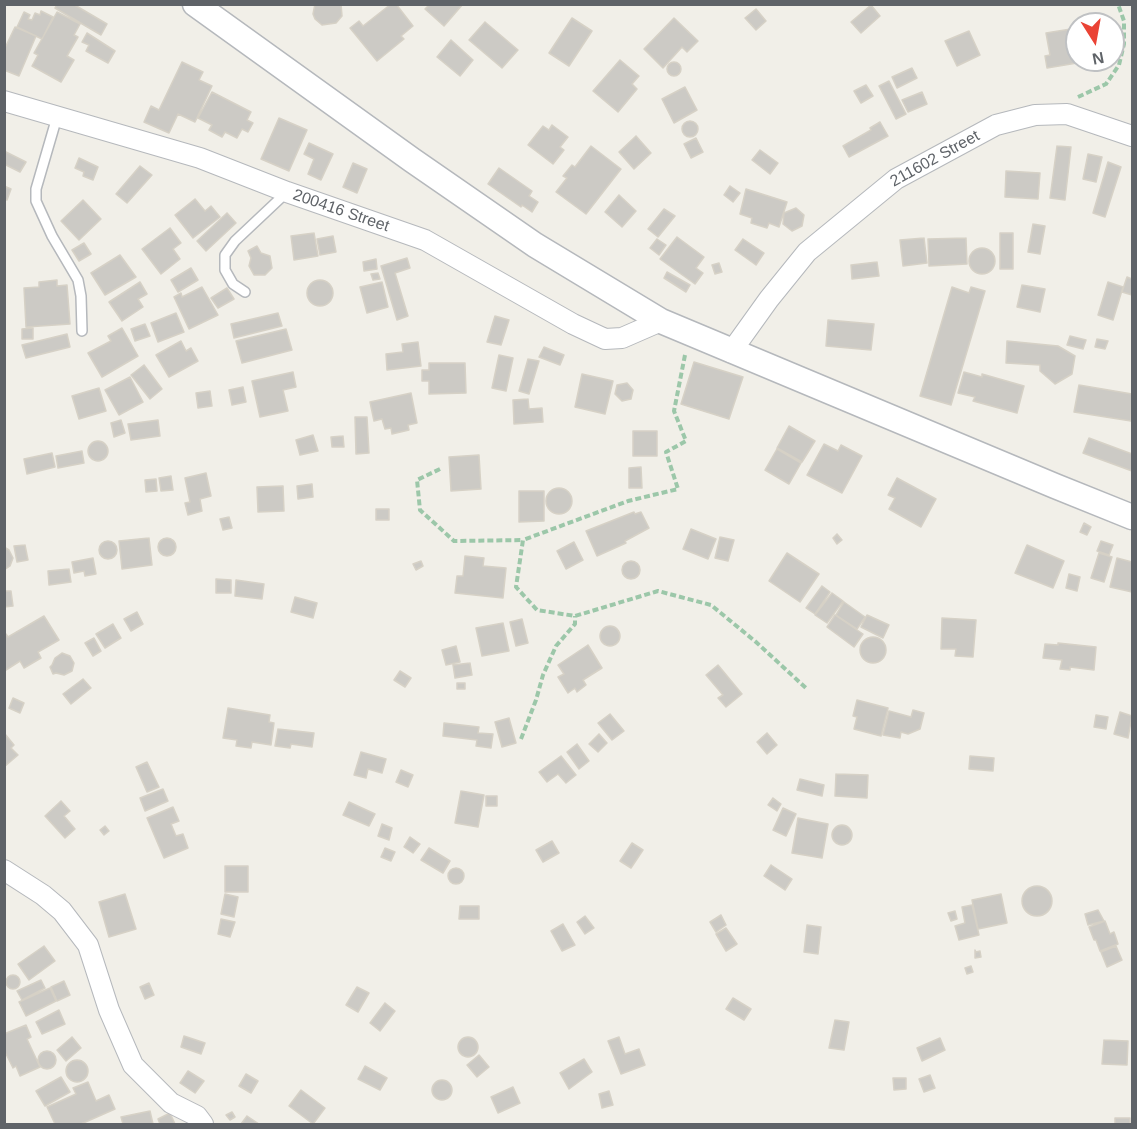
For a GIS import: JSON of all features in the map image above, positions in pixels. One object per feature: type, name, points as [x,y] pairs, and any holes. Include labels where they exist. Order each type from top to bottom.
[{"type":"street","points":[[195,4],[535,245],[661,321],[1132,517]]},
{"type":"street","name":"200416 Street","points":[[4,101],[200,158],[287,192],[425,240],[573,324],[605,339],[622,338],[661,321]]},
{"type":"street","name":"211602 Street","points":[[731,352],[769,299],[807,252],[896,179],[996,125],[1035,115],[1067,114],[1132,136]]},
{"type":"street","points":[[4,870],[62,911],[88,945],[109,1010],[133,1065],[171,1103],[196,1116],[203,1125]]},
{"type":"lane","points":[[57,117],[36,189],[36,201],[52,236],[78,280],[82,331]]},
{"type":"lane","points":[[245,292],[233,284],[225,270],[225,255],[235,241],[287,192]]},
{"type":"path","points":[[1076,98],[1106,84],[1119,65],[1124,44],[1124,21],[1118,4]]},
{"type":"path","points":[[440,469],[417,480],[420,510],[454,541],[523,540],[628,501],[678,489],[666,452],[686,441],[674,411],[685,354],[676,350]]},
{"type":"path","points":[[523,540],[516,587],[537,610],[575,616],[658,591],[711,605],[807,689]]},
{"type":"path","points":[[521,739],[543,675],[556,646],[575,624],[575,616]]},
{"type":"building","points":[[57,4],[73,4],[107,24],[101,35],[55,8]]},
{"type":"building","points":[[315,4],[341,4],[342,16],[336,23],[322,25],[315,19],[313,14]]},
{"type":"building","points":[[391,4],[396,4],[413,26],[401,36],[404,39],[377,61],[350,28],[359,21],[363,26]]},
{"type":"building","points":[[430,4],[463,4],[444,26],[425,9]]},
{"type":"building","points":[[871,5],[880,16],[861,33],[851,22]]},
{"type":"building","points":[[756,9],[766,21],[756,30],[745,18]]},
{"type":"building","points":[[41,11],[53,17],[42,39],[17,27],[24,12],[30,15],[28,19],[32,20],[35,13],[40,15]]},
{"type":"building","points":[[57,12],[80,24],[74,35],[78,37],[67,56],[74,60],[61,82],[32,66],[38,55],[34,53]]},
{"type":"building","points":[[572,18],[592,31],[569,66],[549,53]]},
{"type":"building","points":[[674,18],[698,41],[687,52],[682,47],[663,68],[644,49]]},
{"type":"building","points":[[485,22],[518,50],[502,68],[469,40]]},
{"type":"building","points":[[15,27],[36,36],[19,76],[4,70],[4,50]]},
{"type":"building","points":[[1065,30],[1065,65],[1047,68],[1045,56],[1050,55],[1046,33]]},
{"type":"building","points":[[969,31],[980,55],[957,66],[945,41]]},
{"type":"building","points":[[87,33],[115,51],[108,63],[86,51],[89,45],[82,42]]},
{"type":"building","points":[[451,40],[473,60],[460,76],[437,57]]},
{"type":"building","points":[[620,60],[639,76],[632,84],[637,89],[618,112],[593,91]]},
{"type":"building","points":[[182,62],[203,72],[199,80],[212,86],[195,122],[178,114],[169,133],[144,122],[151,106],[159,110]]},
{"type":"building","points":[[674,62],[679,64],[681,69],[679,74],[674,76],[669,74],[667,69],[669,64]]},
{"type":"building","points":[[912,68],[917,78],[897,88],[892,77]]},
{"type":"building","points":[[889,81],[906,114],[896,119],[879,86]]},
{"type":"building","points":[[866,85],[873,96],[861,103],[854,91]]},
{"type":"building","points":[[685,87],[697,110],[674,123],[662,99]]},
{"type":"building","points":[[212,92],[251,112],[247,120],[253,123],[248,132],[242,129],[237,138],[225,132],[222,137],[209,130],[212,125],[198,118]]},
{"type":"building","points":[[922,92],[927,104],[908,112],[902,100]]},
{"type":"building","points":[[279,118],[307,130],[289,171],[261,159]]},
{"type":"building","points":[[690,121],[696,123],[698,129],[696,135],[690,137],[684,135],[682,129],[684,123]]},
{"type":"building","points":[[880,122],[888,136],[849,157],[843,146],[871,130],[870,128]]},
{"type":"building","points":[[552,125],[568,137],[560,147],[564,150],[553,164],[528,145],[543,126],[549,130]]},
{"type":"building","points":[[636,136],[651,153],[634,169],[619,152]]},
{"type":"building","points":[[696,138],[703,152],[691,158],[684,144]]},
{"type":"building","points":[[309,143],[333,154],[321,180],[308,174],[314,159],[304,154]]},
{"type":"building","points":[[591,146],[621,169],[586,214],[556,192],[567,178],[563,176],[572,165],[575,167]]},
{"type":"building","points":[[1057,146],[1071,147],[1065,200],[1050,198]]},
{"type":"building","points":[[760,150],[778,163],[770,174],[752,160]]},
{"type":"building","points":[[4,151],[26,162],[20,172],[4,164]]},
{"type":"building","points":[[1088,154],[1102,157],[1096,182],[1083,179]]},
{"type":"building","points":[[79,158],[98,167],[93,180],[83,176],[84,172],[75,168]]},
{"type":"building","points":[[1108,162],[1121,167],[1105,217],[1093,213]]},
{"type":"building","points":[[353,163],[367,169],[357,193],[343,187]]},
{"type":"building","points":[[140,166],[152,175],[127,203],[116,194]]},
{"type":"building","points":[[499,168],[532,191],[529,196],[538,202],[532,212],[488,184]]},
{"type":"building","points":[[1006,171],[1040,173],[1038,199],[1005,197]]},
{"type":"building","points":[[4,186],[11,189],[7,200],[4,199]]},
{"type":"building","points":[[730,186],[740,193],[733,202],[724,195]]},
{"type":"building","points":[[746,189],[787,202],[779,227],[769,223],[767,228],[751,223],[752,218],[740,214]]},
{"type":"building","points":[[619,195],[636,211],[622,227],[605,212]]},
{"type":"building","points":[[195,199],[205,211],[211,206],[220,217],[193,238],[175,215]]},
{"type":"building","points":[[83,200],[101,219],[79,240],[61,221]]},
{"type":"building","points":[[796,208],[804,215],[802,226],[792,231],[783,224],[784,213]]},
{"type":"building","points":[[664,209],[675,216],[658,237],[648,229]]},
{"type":"building","points":[[227,213],[236,223],[206,251],[197,241]]},
{"type":"building","points":[[1033,224],[1045,226],[1040,254],[1028,252]]},
{"type":"building","points":[[170,228],[181,243],[173,249],[180,259],[161,274],[142,249]]},
{"type":"building","points":[[314,233],[318,256],[294,260],[291,236]]},
{"type":"building","points":[[1000,233],[1013,233],[1013,269],[1000,269]]},
{"type":"building","points":[[333,236],[336,252],[320,255],[317,239]]},
{"type":"building","points":[[677,237],[704,257],[696,268],[703,273],[695,284],[660,259]]},
{"type":"building","points":[[924,238],[927,263],[903,266],[900,240]]},
{"type":"building","points":[[966,238],[967,264],[929,266],[928,239]]},
{"type":"building","points":[[657,239],[666,245],[659,255],[650,248]]},
{"type":"building","points":[[743,239],[764,253],[756,265],[735,250]]},
{"type":"building","points":[[84,243],[91,254],[79,261],[72,250]]},
{"type":"building","points":[[257,246],[261,253],[270,256],[272,268],[265,275],[254,275],[249,266],[251,258],[248,251]]},
{"type":"building","points":[[982,248],[991,252],[995,261],[991,270],[982,274],[973,270],[969,261],[973,252]]},
{"type":"building","points":[[120,255],[136,277],[105,295],[91,273]]},
{"type":"building","points":[[407,258],[410,268],[395,273],[408,316],[397,320],[381,266]]},
{"type":"building","points":[[376,259],[377,269],[364,271],[363,262]]},
{"type":"building","points":[[877,262],[879,276],[852,279],[851,265]]},
{"type":"building","points":[[719,263],[722,272],[715,274],[712,265]]},
{"type":"building","points":[[191,268],[198,280],[178,292],[171,280]]},
{"type":"building","points":[[667,272],[690,285],[686,292],[664,278]]},
{"type":"building","points":[[378,273],[380,279],[373,280],[371,274]]},
{"type":"building","points":[[1127,277],[1132,279],[1132,295],[1122,292]]},
{"type":"building","points":[[57,280],[57,286],[67,285],[70,324],[26,327],[24,288],[39,287],[39,282]]},
{"type":"building","points":[[320,280],[329,284],[333,293],[329,302],[320,306],[311,302],[307,293],[311,284]]},
{"type":"building","points":[[140,282],[147,294],[138,299],[143,307],[122,321],[109,302]]},
{"type":"building","points":[[382,282],[388,307],[367,313],[360,287]]},
{"type":"building","points":[[1108,282],[1123,287],[1113,320],[1098,315]]},
{"type":"building","points":[[1022,285],[1045,289],[1040,312],[1017,307]]},
{"type":"building","points":[[202,287],[218,315],[189,329],[174,297],[181,293],[182,297]]},
{"type":"building","points":[[952,287],[969,293],[971,287],[985,291],[951,405],[920,396]]},
{"type":"building","points":[[227,288],[234,299],[218,308],[211,298]]},
{"type":"building","points":[[176,313],[184,332],[158,342],[151,323]]},
{"type":"building","points":[[278,313],[282,326],[234,338],[231,324]]},
{"type":"building","points":[[495,316],[509,320],[501,345],[487,342]]},
{"type":"building","points":[[828,320],[874,324],[871,350],[826,346]]},
{"type":"building","points":[[145,324],[150,336],[135,341],[131,329]]},
{"type":"building","points":[[33,328],[33,339],[22,339],[22,329]]},
{"type":"building","points":[[122,328],[138,356],[102,377],[88,353],[111,341],[108,336]]},
{"type":"building","points":[[286,329],[292,350],[242,363],[236,341]]},
{"type":"building","points":[[67,334],[70,347],[26,358],[22,345]]},
{"type":"building","points":[[1070,336],[1086,340],[1083,349],[1067,345]]},
{"type":"building","points":[[1097,339],[1108,341],[1105,349],[1095,347]]},
{"type":"building","points":[[181,341],[186,351],[191,348],[198,361],[169,377],[156,355]]},
{"type":"building","points":[[1007,341],[1058,346],[1075,356],[1072,374],[1055,384],[1040,371],[1040,365],[1006,363]]},
{"type":"building","points":[[418,342],[421,366],[387,370],[386,354],[403,352],[402,344]]},
{"type":"building","points":[[544,347],[564,355],[560,365],[539,357]]},
{"type":"building","points":[[499,355],[513,358],[506,391],[492,388]]},
{"type":"building","points":[[528,359],[539,361],[529,394],[519,391]]},
{"type":"building","points":[[694,362],[743,377],[729,419],[681,404]]},
{"type":"building","points":[[429,363],[465,363],[466,393],[429,394],[429,381],[422,381],[422,370],[429,370]]},
{"type":"building","points":[[144,365],[162,389],[150,399],[131,375]]},
{"type":"building","points":[[293,372],[296,387],[283,390],[288,411],[260,417],[252,381]]},
{"type":"building","points":[[964,372],[982,377],[982,374],[1024,386],[1017,413],[973,401],[975,397],[958,393]]},
{"type":"building","points":[[582,374],[613,381],[605,414],[575,407]]},
{"type":"building","points":[[130,377],[143,402],[119,415],[105,390]]},
{"type":"building","points":[[627,383],[633,390],[631,399],[622,401],[615,394],[617,385]]},
{"type":"building","points":[[1079,385],[1132,394],[1131,421],[1074,412]]},
{"type":"building","points":[[243,387],[246,402],[232,405],[229,390]]},
{"type":"building","points":[[99,388],[106,411],[79,419],[72,396]]},
{"type":"building","points":[[210,391],[212,406],[198,408],[196,393]]},
{"type":"building","points":[[411,393],[417,423],[408,425],[409,430],[392,434],[391,428],[385,429],[382,419],[374,421],[370,402]]},
{"type":"building","points":[[528,399],[529,409],[542,408],[543,422],[514,424],[513,400]]},
{"type":"building","points":[[355,417],[367,417],[369,453],[356,454]]},
{"type":"building","points":[[121,420],[125,433],[114,437],[111,423]]},
{"type":"building","points":[[158,420],[160,436],[131,440],[128,424]]},
{"type":"building","points":[[789,426],[815,441],[802,462],[777,448]]},
{"type":"building","points":[[633,431],[657,431],[657,456],[633,456]]},
{"type":"building","points":[[313,435],[318,451],[300,455],[296,440]]},
{"type":"building","points":[[343,436],[344,447],[332,447],[331,437]]},
{"type":"building","points":[[1089,438],[1132,454],[1132,471],[1083,453]]},
{"type":"building","points":[[98,441],[105,444],[108,451],[105,458],[98,461],[91,458],[88,451],[91,444]]},
{"type":"building","points":[[824,444],[838,451],[841,445],[862,456],[842,493],[807,475]]},
{"type":"building","points":[[777,449],[801,463],[789,484],[765,470]]},
{"type":"building","points":[[82,451],[84,463],[58,468],[56,456]]},
{"type":"building","points":[[52,453],[55,467],[27,474],[24,459]]},
{"type":"building","points":[[479,455],[481,489],[451,491],[449,457]]},
{"type":"building","points":[[641,467],[642,488],[629,488],[629,468]]},
{"type":"building","points":[[206,473],[211,496],[200,499],[202,511],[188,515],[185,503],[190,502],[185,478]]},
{"type":"building","points":[[171,476],[173,490],[161,491],[159,478]]},
{"type":"building","points":[[897,478],[936,499],[921,527],[889,509],[895,498],[888,495]]},
{"type":"building","points":[[156,479],[157,491],[146,492],[145,480]]},
{"type":"building","points":[[312,484],[313,497],[298,499],[297,486]]},
{"type":"building","points":[[283,486],[284,511],[258,512],[257,487]]},
{"type":"building","points":[[559,488],[568,492],[572,501],[568,510],[559,514],[550,510],[546,501],[550,492]]},
{"type":"building","points":[[519,491],[544,491],[544,521],[519,522]]},
{"type":"building","points":[[376,509],[389,509],[389,520],[376,520]]},
{"type":"building","points":[[634,512],[635,514],[641,512],[649,528],[625,541],[626,543],[597,556],[586,531]]},
{"type":"building","points":[[229,517],[232,528],[223,530],[220,519]]},
{"type":"building","points":[[1084,523],[1091,527],[1087,535],[1080,532]]},
{"type":"building","points":[[691,529],[716,539],[708,559],[683,549]]},
{"type":"building","points":[[837,534],[842,540],[837,544],[833,538]]},
{"type":"building","points":[[720,537],[734,540],[728,561],[715,558]]},
{"type":"building","points":[[149,538],[152,565],[122,569],[119,541]]},
{"type":"building","points":[[167,538],[173,541],[176,547],[173,553],[167,556],[161,553],[158,547],[161,541]]},
{"type":"building","points":[[108,541],[114,544],[117,550],[114,556],[108,559],[102,556],[99,550],[102,544]]},
{"type":"building","points":[[1101,541],[1113,545],[1109,555],[1097,551]]},
{"type":"building","points":[[574,542],[583,560],[566,569],[557,551]]},
{"type":"building","points":[[25,545],[28,560],[17,562],[14,546]]},
{"type":"building","points":[[1027,545],[1064,561],[1053,588],[1015,573]]},
{"type":"building","points":[[4,547],[9,550],[13,558],[10,566],[4,570]]},
{"type":"building","points":[[787,553],[819,574],[800,602],[769,581]]},
{"type":"building","points":[[1099,553],[1112,557],[1104,582],[1091,578]]},
{"type":"building","points":[[465,556],[484,558],[483,566],[506,568],[503,598],[455,593],[457,576],[463,576]]},
{"type":"building","points":[[93,558],[96,574],[85,576],[84,571],[74,573],[72,562]]},
{"type":"building","points":[[1117,558],[1132,562],[1132,592],[1110,587]]},
{"type":"building","points":[[421,561],[423,566],[416,570],[413,564]]},
{"type":"building","points":[[631,561],[639,566],[640,570],[635,578],[631,579],[623,574],[622,570],[627,562]]},
{"type":"building","points":[[69,569],[71,582],[49,585],[48,571]]},
{"type":"building","points":[[1069,574],[1080,577],[1077,591],[1066,588]]},
{"type":"building","points":[[216,579],[231,580],[231,593],[216,593]]},
{"type":"building","points":[[236,580],[264,584],[262,599],[235,596]]},
{"type":"building","points":[[822,586],[830,592],[815,614],[806,608]]},
{"type":"building","points":[[4,591],[11,591],[13,606],[4,607]]},
{"type":"building","points":[[832,593],[843,601],[827,623],[815,615]]},
{"type":"building","points":[[295,597],[317,603],[313,618],[291,612]]},
{"type":"building","points":[[844,602],[865,617],[857,629],[836,615]]},
{"type":"building","points":[[137,612],[143,624],[131,631],[124,619]]},
{"type":"building","points":[[835,615],[863,634],[854,647],[827,627]]},
{"type":"building","points":[[867,615],[889,625],[883,638],[861,627]]},
{"type":"building","points":[[44,616],[59,640],[38,652],[41,658],[24,668],[20,661],[6,670],[4,667],[4,636],[6,634],[8,637]]},
{"type":"building","points":[[942,618],[976,620],[973,657],[955,656],[956,649],[941,649]]},
{"type":"building","points":[[522,619],[528,643],[516,646],[510,622]]},
{"type":"building","points":[[503,623],[509,651],[482,656],[476,628]]},
{"type":"building","points":[[113,624],[121,638],[105,648],[96,634]]},
{"type":"building","points":[[610,626],[617,629],[620,636],[617,643],[610,646],[603,643],[600,636],[603,629]]},
{"type":"building","points":[[873,637],[882,641],[886,650],[882,659],[873,663],[864,659],[860,650],[864,641]]},
{"type":"building","points":[[94,638],[101,651],[93,656],[85,643]]},
{"type":"building","points":[[1058,643],[1096,647],[1094,670],[1070,667],[1070,670],[1060,669],[1062,660],[1043,658],[1045,644],[1058,645]]},
{"type":"building","points":[[588,645],[602,668],[583,680],[586,685],[577,692],[575,688],[568,693],[558,677],[564,674],[558,665]]},
{"type":"building","points":[[456,646],[460,662],[446,665],[442,650]]},
{"type":"building","points":[[62,653],[70,656],[74,663],[72,671],[64,675],[53,674],[50,667],[55,658]]},
{"type":"building","points":[[470,663],[472,675],[455,678],[453,665]]},
{"type":"building","points":[[718,665],[742,694],[726,707],[718,698],[723,695],[706,675]]},
{"type":"building","points":[[400,671],[411,678],[405,687],[394,680]]},
{"type":"building","points":[[83,679],[91,688],[71,704],[63,694]]},
{"type":"building","points":[[457,683],[465,683],[465,689],[457,689]]},
{"type":"building","points":[[13,698],[24,703],[20,713],[9,708]]},
{"type":"building","points":[[857,700],[888,708],[881,736],[854,729],[857,717],[853,716]]},
{"type":"building","points":[[228,708],[270,715],[269,722],[274,723],[271,745],[252,742],[251,748],[236,746],[237,740],[223,738]]},
{"type":"building","points":[[913,710],[924,713],[920,729],[908,734],[901,732],[900,738],[883,735],[889,711],[911,717]]},
{"type":"building","points":[[1120,712],[1132,716],[1128,738],[1114,734]]},
{"type":"building","points":[[610,714],[624,731],[612,740],[598,723]]},
{"type":"building","points":[[1096,715],[1108,717],[1106,729],[1094,727]]},
{"type":"building","points":[[509,718],[516,743],[502,747],[495,722]]},
{"type":"building","points":[[444,723],[479,727],[478,733],[493,734],[491,748],[476,746],[477,740],[443,736]]},
{"type":"building","points":[[278,729],[314,733],[312,747],[291,744],[290,748],[275,746]]},
{"type":"building","points":[[767,733],[777,745],[767,754],[757,742]]},
{"type":"building","points":[[5,734],[14,745],[11,748],[18,755],[4,767]]},
{"type":"building","points":[[599,734],[607,743],[598,752],[589,744]]},
{"type":"building","points":[[577,744],[589,761],[579,769],[567,752]]},
{"type":"building","points":[[361,752],[386,759],[382,773],[368,769],[366,778],[354,775]]},
{"type":"building","points":[[561,756],[576,775],[566,783],[558,774],[547,782],[539,772]]},
{"type":"building","points":[[970,756],[994,758],[993,771],[969,769]]},
{"type":"building","points":[[147,762],[159,787],[147,792],[136,767]]},
{"type":"building","points":[[401,770],[413,775],[408,787],[396,782]]},
{"type":"building","points":[[836,774],[868,775],[867,798],[835,796]]},
{"type":"building","points":[[800,779],[824,785],[822,796],[797,790]]},
{"type":"building","points":[[163,789],[168,801],[145,811],[140,798]]},
{"type":"building","points":[[461,791],[484,795],[478,827],[455,823]]},
{"type":"building","points":[[486,796],[497,796],[497,806],[486,806]]},
{"type":"building","points":[[773,798],[781,804],[777,811],[768,805]]},
{"type":"building","points":[[61,801],[70,811],[64,816],[75,829],[65,838],[45,816]]},
{"type":"building","points":[[349,802],[375,814],[369,826],[343,815]]},
{"type":"building","points":[[173,807],[179,821],[171,824],[176,836],[183,834],[188,848],[164,858],[147,818]]},
{"type":"building","points":[[783,808],[796,814],[786,836],[773,830]]},
{"type":"building","points":[[798,818],[828,824],[822,858],[792,853]]},
{"type":"building","points":[[382,824],[392,828],[389,840],[378,836]]},
{"type":"building","points":[[842,825],[849,828],[852,835],[849,842],[842,845],[835,842],[832,835],[835,828]]},
{"type":"building","points":[[105,826],[109,831],[104,835],[100,830]]},
{"type":"building","points":[[410,837],[420,844],[413,853],[404,847]]},
{"type":"building","points":[[552,841],[559,853],[543,862],[536,850]]},
{"type":"building","points":[[632,843],[643,850],[631,868],[620,861]]},
{"type":"building","points":[[385,848],[395,852],[391,861],[381,857]]},
{"type":"building","points":[[429,848],[450,861],[443,873],[421,860]]},
{"type":"building","points":[[771,865],[792,879],[785,890],[764,876]]},
{"type":"building","points":[[225,866],[248,866],[248,892],[225,892]]},
{"type":"building","points":[[456,868],[464,876],[456,884],[448,876]]},
{"type":"building","points":[[1037,886],[1048,890],[1052,901],[1048,912],[1037,916],[1026,912],[1022,901],[1026,890]]},
{"type":"building","points":[[125,894],[136,929],[109,937],[99,902]]},
{"type":"building","points":[[225,894],[238,897],[234,917],[221,914]]},
{"type":"building","points":[[1001,894],[1007,923],[978,929],[972,900]]},
{"type":"building","points":[[972,905],[979,935],[959,940],[955,926],[965,923],[962,907]]},
{"type":"building","points":[[460,906],[479,906],[479,919],[459,919]]},
{"type":"building","points":[[1098,910],[1104,921],[1088,925],[1085,914]]},
{"type":"building","points":[[955,911],[957,919],[951,921],[948,913]]},
{"type":"building","points":[[721,915],[726,925],[716,932],[710,922]]},
{"type":"building","points":[[585,916],[594,928],[585,934],[577,922]]},
{"type":"building","points":[[221,919],[235,922],[230,937],[218,934]]},
{"type":"building","points":[[1105,921],[1110,934],[1114,932],[1118,944],[1100,951],[1089,927]]},
{"type":"building","points":[[563,924],[575,945],[562,951],[551,931]]},
{"type":"building","points":[[807,925],[821,927],[818,954],[804,952]]},
{"type":"building","points":[[726,928],[737,944],[726,951],[716,934]]},
{"type":"building","points":[[44,946],[55,961],[29,980],[18,964]]},
{"type":"building","points":[[1116,946],[1122,960],[1107,967],[1101,952]]},
{"type":"building","points":[[975,950],[980,951],[981,957],[975,958]]},
{"type":"building","points":[[971,966],[973,972],[967,974],[965,968]]},
{"type":"building","points":[[13,975],[18,977],[20,982],[18,987],[13,989],[8,987],[6,982],[8,977]]},
{"type":"building","points":[[41,980],[45,988],[22,1000],[17,991]]},
{"type":"building","points":[[64,981],[70,995],[57,1001],[51,987]]},
{"type":"building","points":[[149,983],[154,995],[145,999],[140,987]]},
{"type":"building","points":[[357,987],[369,993],[358,1012],[346,1005]]},
{"type":"building","points":[[50,988],[56,1001],[26,1016],[19,1002]]},
{"type":"building","points":[[733,998],[751,1009],[744,1020],[726,1009]]},
{"type":"building","points":[[385,1003],[395,1011],[380,1031],[370,1023]]},
{"type":"building","points":[[59,1010],[65,1024],[42,1034],[36,1022]]},
{"type":"building","points":[[835,1020],[849,1022],[844,1050],[829,1048]]},
{"type":"building","points":[[26,1025],[31,1037],[27,1039],[40,1067],[20,1076],[16,1066],[13,1068],[4,1050],[4,1034]]},
{"type":"building","points":[[184,1036],[205,1043],[201,1054],[181,1047]]},
{"type":"building","points":[[72,1037],[81,1048],[66,1061],[57,1050]]},
{"type":"building","points":[[468,1037],[475,1040],[478,1047],[475,1054],[468,1057],[461,1054],[458,1047],[461,1040]]},
{"type":"building","points":[[619,1037],[625,1054],[639,1049],[645,1065],[621,1074],[608,1041]]},
{"type":"building","points":[[940,1038],[945,1050],[922,1061],[917,1048]]},
{"type":"building","points":[[1104,1040],[1128,1041],[1127,1065],[1102,1064]]},
{"type":"building","points":[[47,1051],[53,1054],[56,1060],[53,1066],[47,1069],[41,1066],[38,1060],[41,1054]]},
{"type":"building","points":[[479,1055],[489,1067],[477,1077],[467,1065]]},
{"type":"building","points":[[584,1059],[592,1072],[569,1089],[560,1073]]},
{"type":"building","points":[[77,1060],[85,1063],[88,1071],[85,1079],[77,1082],[69,1079],[66,1071],[69,1063]]},
{"type":"building","points":[[365,1066],[387,1078],[380,1090],[358,1079]]},
{"type":"building","points":[[188,1071],[204,1081],[195,1093],[180,1083]]},
{"type":"building","points":[[246,1074],[258,1081],[251,1093],[239,1086]]},
{"type":"building","points":[[930,1075],[935,1088],[924,1092],[919,1079]]},
{"type":"building","points":[[61,1077],[70,1092],[45,1106],[36,1091]]},
{"type":"building","points":[[893,1078],[906,1078],[906,1089],[894,1090]]},
{"type":"building","points":[[442,1080],[449,1083],[452,1090],[449,1097],[442,1100],[435,1097],[432,1090],[435,1083]]},
{"type":"building","points":[[88,1082],[96,1101],[109,1095],[115,1109],[81,1124],[55,1124],[47,1107],[76,1094],[73,1088]]},
{"type":"building","points":[[513,1087],[520,1103],[498,1113],[491,1097]]},
{"type":"building","points":[[301,1090],[325,1108],[313,1124],[289,1106]]},
{"type":"building","points":[[609,1091],[613,1105],[602,1108],[599,1094]]},
{"type":"building","points":[[150,1111],[153,1124],[123,1124],[121,1117]]},
{"type":"building","points":[[232,1112],[235,1117],[230,1120],[226,1115]]},
{"type":"building","points":[[170,1113],[175,1124],[160,1124],[158,1119]]},
{"type":"building","points":[[247,1116],[259,1124],[241,1124]]},
{"type":"building","points":[[1115,1118],[1130,1118],[1130,1124],[1115,1124]]}]
